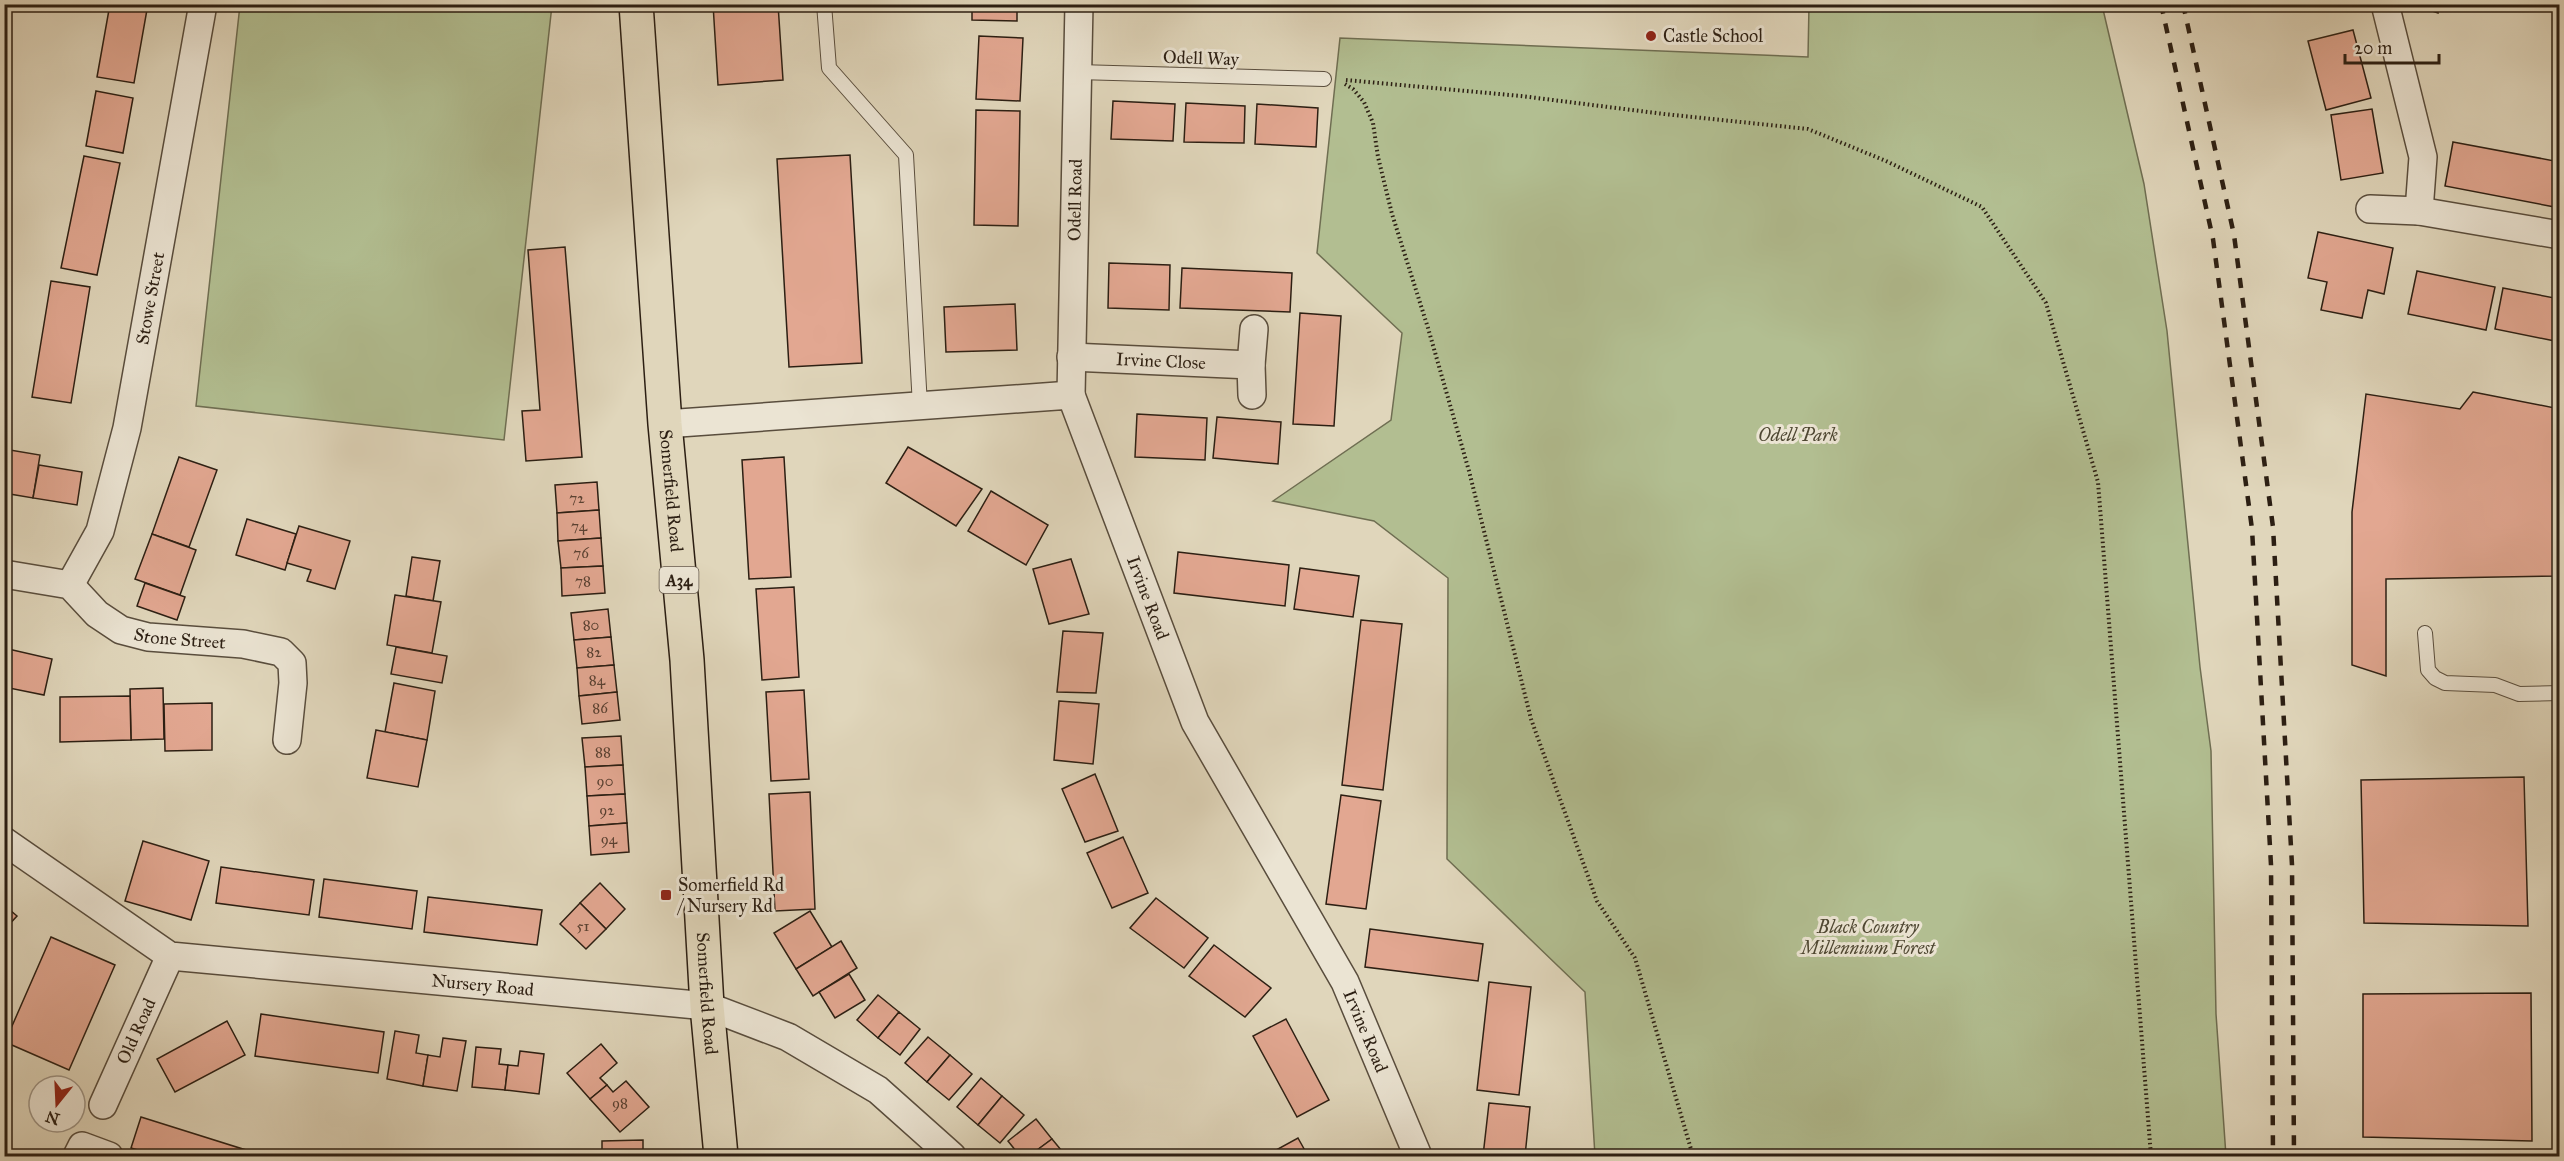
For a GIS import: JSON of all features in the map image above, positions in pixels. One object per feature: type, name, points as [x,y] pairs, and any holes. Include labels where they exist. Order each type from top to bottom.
[{"type":"highway","name":"Somerfield Road","points":[[636,4],[665,424],[687,660],[707,1006],[721,1156]]},
{"type":"street","name":"Stowe Street","points":[[70,585],[100,531],[127,428],[203,4]]},
{"type":"street","name":"Odell Road","points":[[1071,395],[1079,4]]},
{"type":"street","points":[[2385,4],[2423,157],[2419,211]]},
{"type":"street","points":[[2370,209],[2419,211],[2559,235]]},
{"type":"street","points":[[1252,395],[1251,365],[1254,329]]},
{"type":"street","name":"Irvine Close","points":[[1071,357],[1251,365]]},
{"type":"street","points":[[665,424],[1071,395]]},
{"type":"street","name":"Irvine Road","points":[[1071,395],[1195,722],[1345,982],[1418,1156]]},
{"type":"street","points":[[4,574],[70,585]]},
{"type":"street","name":"Stone Street","points":[[70,585],[97,614],[121,630],[148,637],[243,644],[281,652],[292,663],[293,683],[287,740]]},
{"type":"street","name":"Nursery Road","points":[[4,841],[170,956],[707,1006],[789,1037],[878,1090],[952,1156]]},
{"type":"street","name":"Old Road","points":[[102,1105],[170,956]]},
{"type":"street","points":[[80,1151],[109,1156]]},
{"type":"lane","points":[[824,4],[829,68],[906,155],[920,406]]},
{"type":"lane","name":"Odell Way","points":[[1078,72],[1324,79]]},
{"type":"lane","points":[[2426,633],[2428,670],[2435,678],[2445,683],[2495,685],[2519,694],[2559,693]]},
{"type":"path","points":[[1693,1156],[1635,958],[1597,901],[1530,718],[1469,471],[1392,214],[1378,157],[1373,123],[1364,102],[1353,89],[1337,79],[1521,96],[1808,129],[1886,160],[1982,207],[2046,303],[2098,482],[2151,1156]]},
{"type":"green space","points":[[240,5],[552,5],[504,440],[196,406]]},
{"type":"green space","name":"Odell Park","points":[[1809,5],[2102,5],[2144,184],[2167,331],[2200,667],[2211,751],[2216,1014],[2226,1156],[1595,1156],[1585,992],[1447,859],[1448,578],[1374,521],[1273,501],[1391,420],[1402,333],[1317,253],[1340,38],[1808,57]]},
{"type":"building","points":[[110,4],[148,4],[134,83],[97,77]]},
{"type":"building","points":[[713,4],[778,4],[783,80],[718,85]]},
{"type":"building","points":[[972,4],[1017,4],[1017,21],[972,20]]},
{"type":"building","points":[[2412,4],[2439,4],[2438,13]]},
{"type":"building","points":[[2353,30],[2371,98],[2326,110],[2308,41]]},
{"type":"building","points":[[979,36],[1023,38],[1020,101],[976,99]]},
{"type":"building","points":[[96,91],[133,98],[123,153],[86,146]]},
{"type":"building","points":[[1113,101],[1175,104],[1173,141],[1111,139]]},
{"type":"building","points":[[1186,103],[1245,106],[1244,143],[1184,142]]},
{"type":"building","points":[[1257,104],[1318,108],[1316,147],[1255,144]]},
{"type":"building","points":[[2372,109],[2383,173],[2341,180],[2331,115]]},
{"type":"building","points":[[976,110],[1020,111],[1018,226],[974,225]]},
{"type":"building","points":[[2453,142],[2560,162],[2560,208],[2445,186]]},
{"type":"building","points":[[850,155],[862,363],[789,367],[777,159]]},
{"type":"building","points":[[84,156],[120,163],[97,275],[61,268]]},
{"type":"building","points":[[2318,232],[2393,248],[2384,294],[2368,290],[2362,318],[2321,310],[2327,282],[2308,278]]},
{"type":"building","points":[[565,247],[582,457],[526,461],[522,411],[540,410],[528,250]]},
{"type":"building","points":[[1109,263],[1170,265],[1169,310],[1108,308]]},
{"type":"building","points":[[1182,268],[1292,273],[1290,312],[1180,308]]},
{"type":"building","points":[[2417,271],[2495,287],[2486,330],[2408,314]]},
{"type":"building","points":[[51,281],[90,287],[71,403],[32,397]]},
{"type":"building","points":[[2503,288],[2560,299],[2560,342],[2495,329]]},
{"type":"building","points":[[1015,304],[1017,350],[946,352],[944,307]]},
{"type":"building","points":[[1300,313],[1341,316],[1334,426],[1293,424]]},
{"type":"building","points":[[2473,392],[2560,409],[2560,576],[2386,579],[2386,676],[2352,665],[2352,512],[2366,394],[2460,409]]},
{"type":"building","points":[[1137,414],[1207,418],[1205,460],[1135,457]]},
{"type":"building","points":[[1217,417],[1281,422],[1278,464],[1213,458]]},
{"type":"building","points":[[908,447],[982,489],[956,526],[886,483]]},
{"type":"building","points":[[4,449],[40,455],[33,498],[4,493]]},
{"type":"building","points":[[179,457],[217,470],[189,547],[152,534]]},
{"type":"building","points":[[784,457],[791,577],[749,579],[742,460]]},
{"type":"building","points":[[39,465],[82,472],[77,505],[33,498]]},
{"type":"building","points":[[597,482],[599,510],[557,513],[555,485]]},
{"type":"building","points":[[991,491],[1048,525],[1026,565],[968,531]]},
{"type":"building","points":[[599,510],[601,538],[558,541],[557,513]]},
{"type":"building","points":[[247,519],[296,534],[285,570],[236,555]]},
{"type":"building","points":[[299,526],[350,541],[335,589],[307,581],[311,570],[287,563]]},
{"type":"building","points":[[152,534],[196,550],[180,595],[135,579]]},
{"type":"building","points":[[601,538],[603,566],[561,568],[558,541]]},
{"type":"building","points":[[1178,552],[1289,565],[1285,606],[1174,593]]},
{"type":"building","points":[[412,557],[440,561],[433,601],[406,596]]},
{"type":"building","points":[[1071,559],[1089,614],[1049,624],[1033,569]]},
{"type":"building","points":[[603,566],[605,593],[562,596],[561,568]]},
{"type":"building","points":[[1300,568],[1359,576],[1353,617],[1294,609]]},
{"type":"building","points":[[145,583],[185,597],[177,620],[137,606]]},
{"type":"building","points":[[794,587],[799,677],[762,680],[756,589]]},
{"type":"building","points":[[395,595],[441,602],[432,653],[387,645]]},
{"type":"building","points":[[608,609],[611,637],[574,640],[571,613]]},
{"type":"building","points":[[1361,620],[1402,624],[1383,790],[1342,785]]},
{"type":"building","points":[[1063,631],[1103,633],[1096,693],[1057,692]]},
{"type":"building","points":[[611,637],[614,665],[577,668],[574,640]]},
{"type":"building","points":[[396,647],[447,656],[442,683],[391,674]]},
{"type":"building","points":[[4,648],[52,659],[44,695],[4,687]]},
{"type":"building","points":[[614,665],[617,692],[579,696],[577,668]]},
{"type":"building","points":[[394,683],[435,691],[427,740],[385,732]]},
{"type":"building","points":[[163,688],[164,739],[131,740],[130,689]]},
{"type":"building","points":[[804,690],[809,779],[771,781],[766,692]]},
{"type":"building","points":[[617,692],[620,720],[582,724],[579,696]]},
{"type":"building","points":[[130,696],[131,740],[60,742],[60,697]]},
{"type":"building","points":[[1059,701],[1099,704],[1093,764],[1054,760]]},
{"type":"building","points":[[212,703],[212,750],[165,751],[164,704]]},
{"type":"building","points":[[376,730],[427,740],[418,787],[367,778]]},
{"type":"building","points":[[621,736],[623,765],[585,767],[582,738]]},
{"type":"building","points":[[623,765],[625,794],[587,796],[585,767]]},
{"type":"building","points":[[4,766],[10,767],[4,789]]},
{"type":"building","points":[[1095,774],[1118,831],[1085,842],[1062,789]]},
{"type":"building","points":[[2524,777],[2528,926],[2364,923],[2361,780]]},
{"type":"building","points":[[810,792],[815,909],[775,911],[769,794]]},
{"type":"building","points":[[625,794],[627,823],[589,826],[587,796]]},
{"type":"building","points":[[1341,795],[1381,801],[1366,909],[1326,904]]},
{"type":"building","points":[[627,823],[629,852],[591,855],[589,826]]},
{"type":"building","points":[[1123,837],[1148,893],[1112,908],[1087,853]]},
{"type":"building","points":[[143,841],[209,861],[191,920],[125,901]]},
{"type":"building","points":[[221,867],[314,880],[309,915],[216,903]]},
{"type":"building","points":[[324,879],[417,891],[412,929],[319,917]]},
{"type":"building","points":[[600,883],[625,909],[606,929],[580,903]]},
{"type":"building","points":[[428,897],[542,910],[537,945],[424,932]]},
{"type":"building","points":[[1156,898],[1208,938],[1184,968],[1130,928]]},
{"type":"building","points":[[580,903],[606,929],[586,949],[560,924]]},
{"type":"building","points":[[4,905],[17,916],[4,930]]},
{"type":"building","points":[[810,911],[832,947],[796,969],[774,933]]},
{"type":"building","points":[[1370,929],[1483,944],[1478,981],[1365,967]]},
{"type":"building","points":[[51,937],[115,965],[69,1070],[5,1042]]},
{"type":"building","points":[[841,941],[857,968],[813,996],[796,969]]},
{"type":"building","points":[[1214,945],[1271,988],[1245,1017],[1189,976]]},
{"type":"building","points":[[849,974],[865,1000],[835,1018],[819,992]]},
{"type":"building","points":[[1489,982],[1531,987],[1519,1095],[1477,1090]]},
{"type":"building","points":[[2531,993],[2532,1141],[2363,1137],[2363,994]]},
{"type":"building","points":[[878,995],[899,1012],[878,1038],[857,1020]]},
{"type":"building","points":[[899,1012],[920,1029],[900,1055],[878,1038]]},
{"type":"building","points":[[261,1014],[384,1032],[378,1073],[255,1056]]},
{"type":"building","points":[[1286,1019],[1329,1100],[1297,1117],[1253,1036]]},
{"type":"building","points":[[227,1021],[245,1055],[175,1092],[157,1059]]},
{"type":"building","points":[[395,1031],[419,1035],[416,1053],[428,1055],[423,1086],[387,1079]]},
{"type":"building","points":[[928,1037],[950,1055],[927,1082],[905,1063]]},
{"type":"building","points":[[443,1038],[466,1041],[457,1091],[423,1086],[428,1055],[440,1057]]},
{"type":"building","points":[[601,1044],[617,1063],[600,1078],[607,1085],[590,1099],[567,1073]]},
{"type":"building","points":[[476,1047],[501,1049],[499,1064],[508,1065],[505,1090],[472,1087]]},
{"type":"building","points":[[520,1051],[544,1054],[539,1094],[505,1090],[508,1065],[518,1066]]},
{"type":"building","points":[[950,1055],[972,1074],[949,1100],[927,1082]]},
{"type":"building","points":[[981,1078],[1002,1096],[978,1125],[957,1107]]},
{"type":"building","points":[[626,1081],[649,1107],[620,1132],[590,1099],[607,1085],[613,1092]]},
{"type":"building","points":[[1002,1096],[1024,1115],[1000,1143],[978,1125]]},
{"type":"building","points":[[1489,1103],[1530,1107],[1525,1156],[1483,1156]]},
{"type":"building","points":[[141,1117],[262,1156],[158,1156],[131,1148]]},
{"type":"building","points":[[1036,1119],[1052,1139],[1029,1156],[1020,1156],[1008,1141]]},
{"type":"building","points":[[1298,1138],[1308,1156],[1267,1155]]},
{"type":"building","points":[[1052,1139],[1066,1156],[1029,1156]]},
{"type":"building","points":[[643,1140],[643,1156],[602,1156],[602,1141]]},
{"type":"railway","points":[[2161,4],[2213,239],[2252,529],[2271,865],[2273,1156]]},
{"type":"railway","points":[[2183,4],[2234,235],[2273,527],[2292,865],[2294,1156]]},
{"type":"place","name":"Castle School","points":[[1651,36]]},
{"type":"place","name":"Somerfield Rd / Nursery Rd","points":[[666,895]]},
{"type":"park label","name":"Black Country Millennium Forest","points":[[1868,937]]}]
